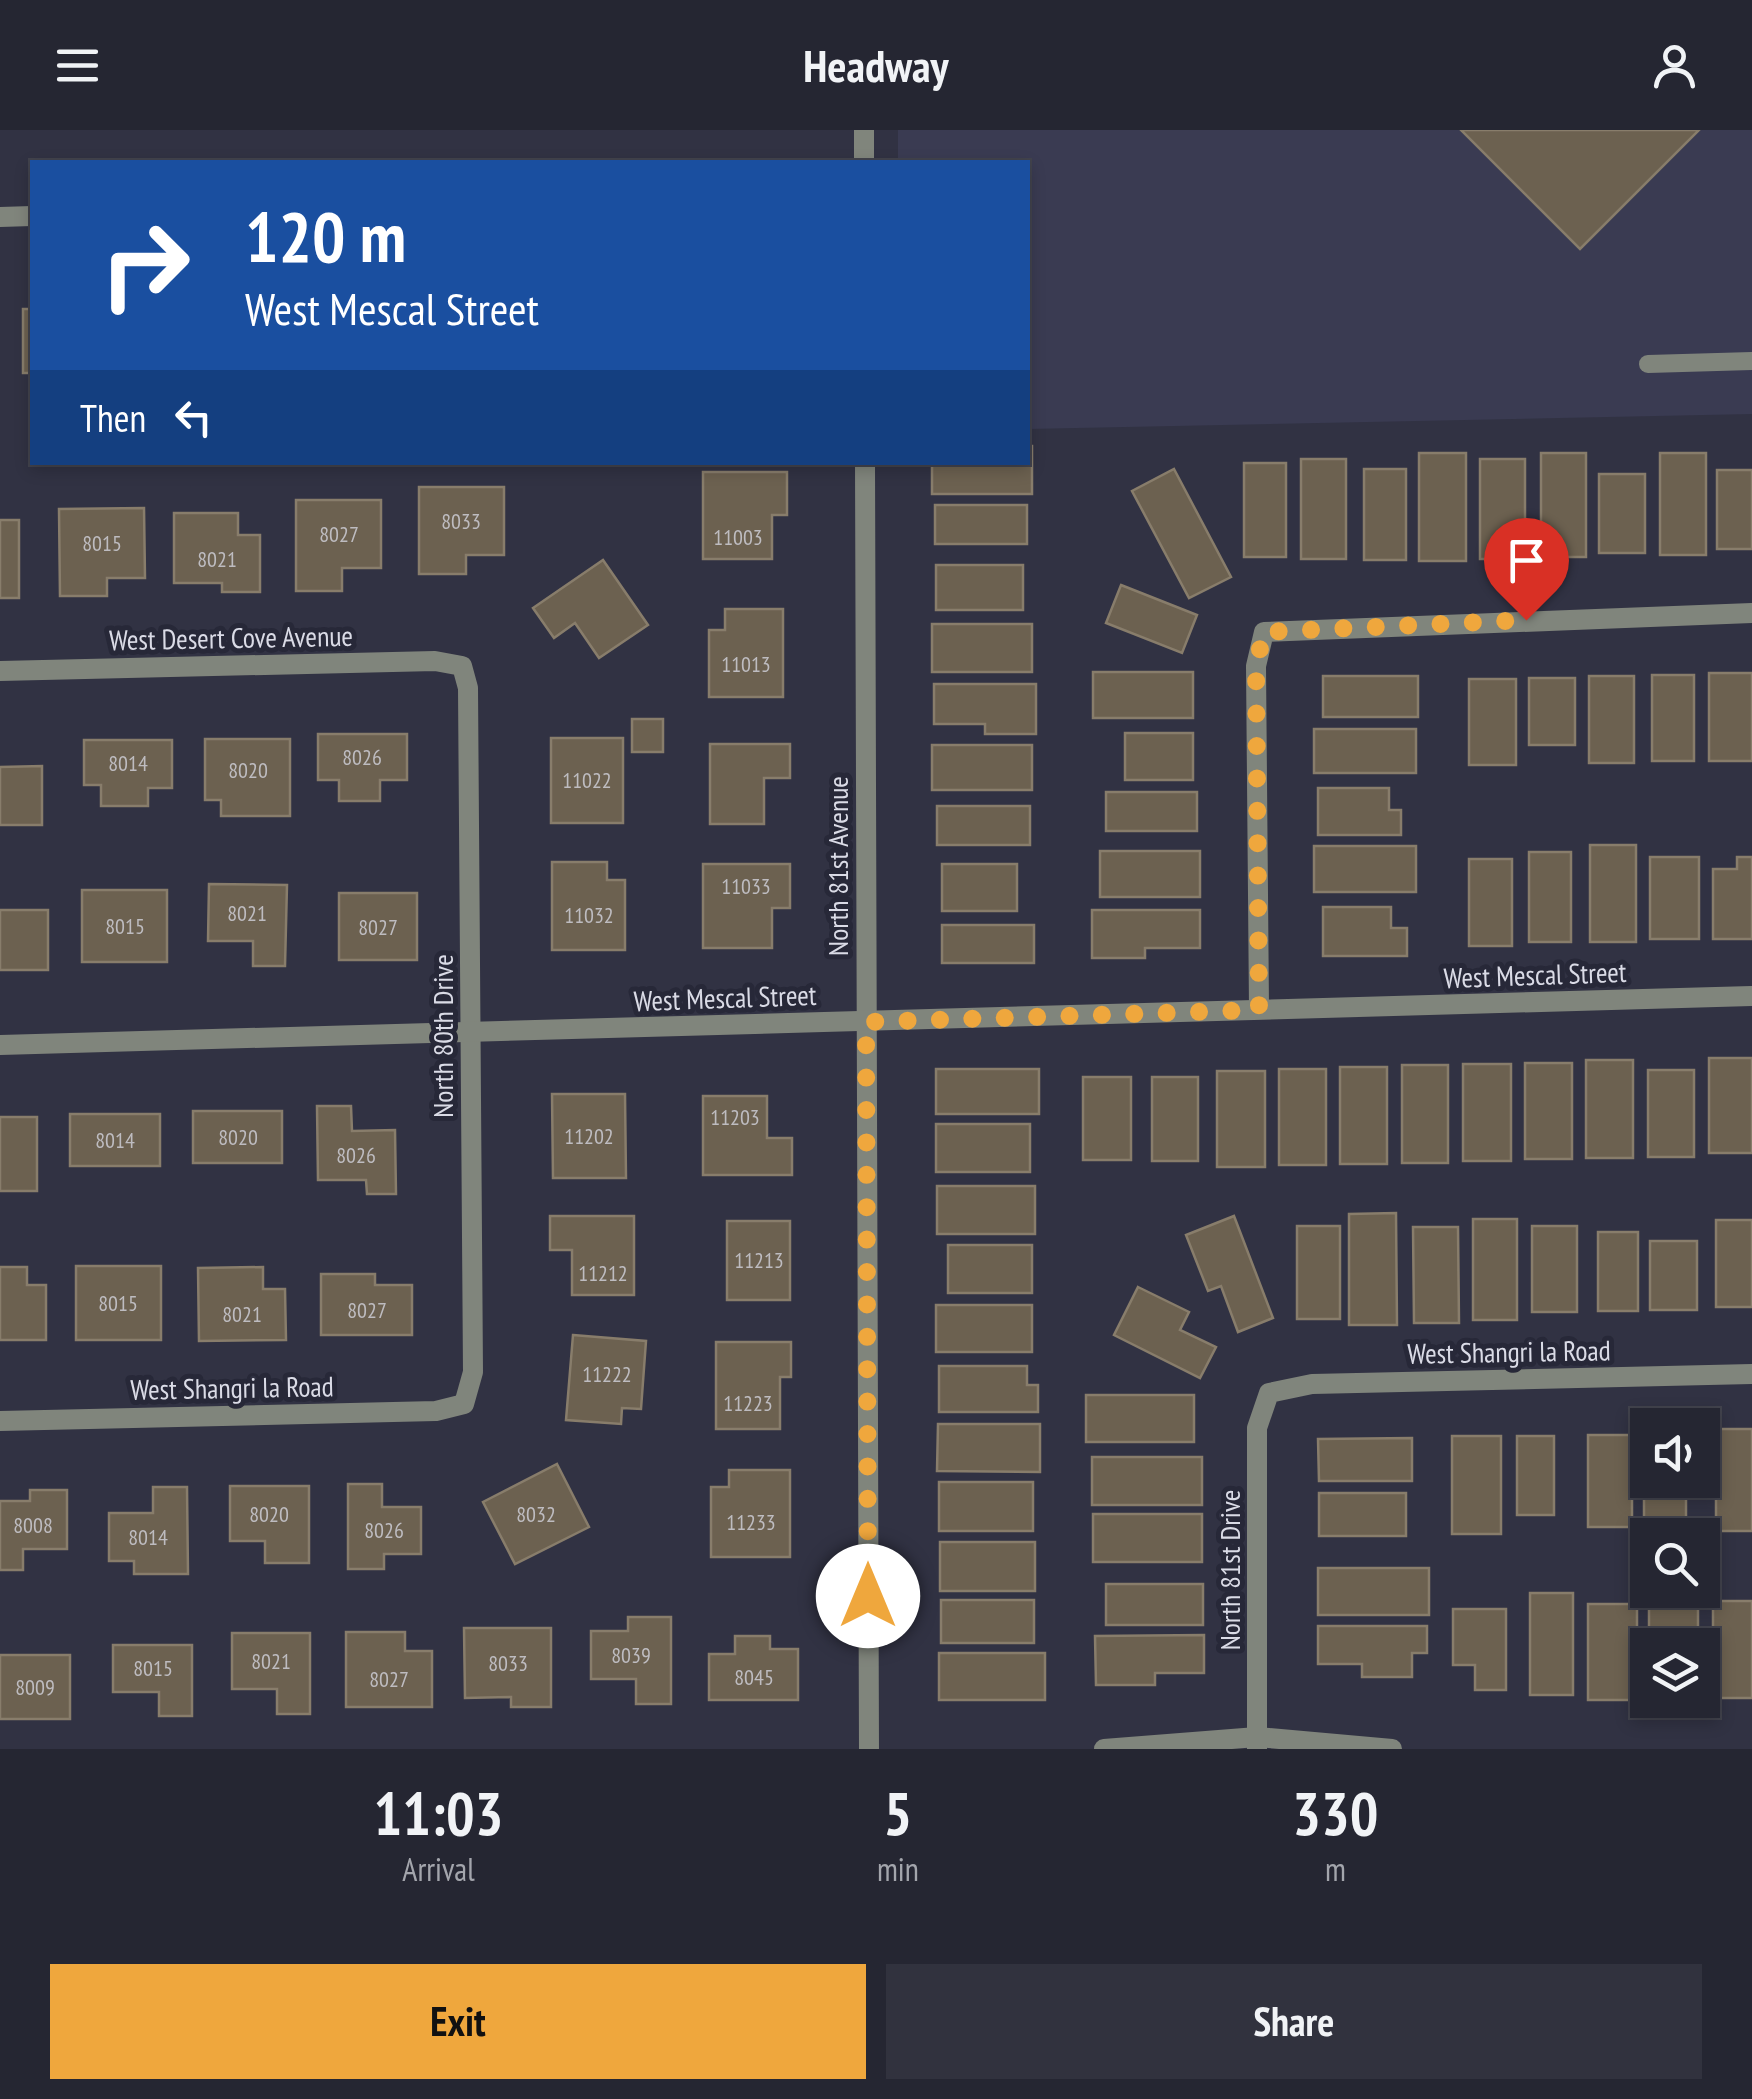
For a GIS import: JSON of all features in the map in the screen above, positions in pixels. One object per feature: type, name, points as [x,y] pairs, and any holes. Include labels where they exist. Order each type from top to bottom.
[{"type":"street","points":[[864,130],[864,160]]},
{"type":"street","points":[[0,216],[30,216]]},
{"type":"street","name":"North 81st Avenue","points":[[865,465],[868,1749]]},
{"type":"street","points":[[1259,1010],[1256,666],[1264,632],[1301,626],[1752,613]]},
{"type":"street","name":"West Desert Cove Avenue","points":[[0,671],[435,661],[462,666]]},
{"type":"street","name":"North 80th Drive","points":[[462,666],[468,688],[474,1372],[464,1404]]},
{"type":"street","name":"West Mescal Street","points":[[0,1045],[1752,996]]},
{"type":"street","name":"West Shangri la Road","points":[[1269,1393],[1312,1384],[1752,1374]]},
{"type":"street","name":"North 81st Drive","points":[[1258,1743],[1258,1428],[1269,1393]]},
{"type":"street","name":"West Shangri la Road","points":[[0,1421],[436,1411],[464,1404]]},
{"type":"street","points":[[1104,1749],[1258,1743],[1392,1749]]},
{"type":"lane","points":[[1648,364],[1752,360]]},
{"type":"shaded area","points":[[898,130],[1752,130],[1752,414],[1030,429],[1030,160],[898,160]]},
{"type":"building","points":[[1461,130],[1699,130],[1580,249]]},
{"type":"building","points":[[23,309],[30,309],[30,373],[23,373]]},
{"type":"building","points":[[1032,446],[1032,494],[932,494],[932,465],[1030,465]]},
{"type":"building","points":[[1419,453],[1466,453],[1466,561],[1419,561]]},
{"type":"building","points":[[1541,453],[1586,453],[1586,557],[1541,557]]},
{"type":"building","points":[[1660,453],[1706,453],[1706,555],[1660,555]]},
{"type":"building","points":[[1301,459],[1346,459],[1346,559],[1301,559]]},
{"type":"building","points":[[1480,459],[1525,459],[1525,559],[1480,559]]},
{"type":"building","points":[[1244,463],[1286,463],[1286,557],[1244,557]]},
{"type":"building","points":[[1174,469],[1231,577],[1189,598],[1132,491]]},
{"type":"building","points":[[1364,469],[1406,469],[1406,560],[1364,560]]},
{"type":"building","points":[[1717,470],[1752,470],[1752,549],[1717,549]]},
{"type":"building","points":[[703,472],[787,472],[787,515],[772,515],[772,559],[703,559]]},
{"type":"building","points":[[1599,474],[1645,474],[1645,553],[1599,553]]},
{"type":"building","points":[[419,487],[504,487],[504,555],[466,555],[466,574],[419,574]]},
{"type":"building","points":[[296,500],[381,500],[381,568],[342,568],[342,591],[296,591]]},
{"type":"building","points":[[935,505],[1027,505],[1027,544],[935,544]]},
{"type":"building","points":[[144,508],[145,578],[107,578],[107,596],[60,596],[59,509]]},
{"type":"building","points":[[174,513],[238,513],[238,535],[260,535],[260,592],[222,592],[222,583],[174,583]]},
{"type":"building","points":[[0,520],[19,520],[19,598],[0,598]]},
{"type":"building","points":[[603,560],[648,625],[599,658],[575,623],[554,638],[533,608]]},
{"type":"building","points":[[936,565],[1023,565],[1023,610],[936,610]]},
{"type":"building","points":[[1121,585],[1197,615],[1182,653],[1106,623]]},
{"type":"building","points":[[725,609],[783,609],[783,697],[709,697],[709,630],[725,630]]},
{"type":"building","points":[[932,624],[1032,624],[1032,672],[932,672]]},
{"type":"building","points":[[1093,672],[1193,672],[1193,718],[1093,718]]},
{"type":"building","points":[[1709,673],[1752,673],[1752,761],[1709,761]]},
{"type":"building","points":[[1652,675],[1694,675],[1694,761],[1652,761]]},
{"type":"building","points":[[1323,676],[1418,676],[1418,717],[1323,717]]},
{"type":"building","points":[[1589,676],[1634,676],[1634,763],[1589,763]]},
{"type":"building","points":[[1529,678],[1575,678],[1575,745],[1529,745]]},
{"type":"building","points":[[1469,679],[1516,679],[1516,765],[1469,765]]},
{"type":"building","points":[[934,684],[1036,684],[1036,734],[985,734],[985,724],[934,724]]},
{"type":"building","points":[[632,719],[663,719],[663,752],[632,752]]},
{"type":"building","points":[[1314,729],[1416,729],[1416,773],[1314,773]]},
{"type":"building","points":[[1125,733],[1193,733],[1193,780],[1125,780]]},
{"type":"building","points":[[318,734],[407,734],[407,780],[380,780],[380,801],[339,801],[339,780],[318,780]]},
{"type":"building","points":[[551,738],[623,738],[623,823],[551,823]]},
{"type":"building","points":[[205,739],[290,739],[290,816],[221,816],[221,800],[205,800]]},
{"type":"building","points":[[84,740],[172,740],[172,788],[148,788],[148,806],[101,806],[101,785],[84,785]]},
{"type":"building","points":[[710,744],[790,744],[790,778],[764,778],[764,824],[710,824]]},
{"type":"building","points":[[932,745],[1032,745],[1032,790],[932,790]]},
{"type":"building","points":[[42,766],[42,825],[0,825],[0,767]]},
{"type":"building","points":[[1318,788],[1389,788],[1389,810],[1401,810],[1401,835],[1318,835]]},
{"type":"building","points":[[1106,792],[1197,792],[1197,831],[1106,831]]},
{"type":"building","points":[[937,806],[1030,806],[1030,845],[937,845]]},
{"type":"building","points":[[1590,845],[1636,845],[1636,942],[1590,942]]},
{"type":"building","points":[[1314,846],[1416,846],[1416,892],[1314,892]]},
{"type":"building","points":[[1100,851],[1200,851],[1200,897],[1100,897]]},
{"type":"building","points":[[1529,852],[1571,852],[1571,942],[1529,942]]},
{"type":"building","points":[[1650,857],[1699,857],[1699,939],[1650,939]]},
{"type":"building","points":[[1737,857],[1752,857],[1752,939],[1713,939],[1713,869],[1737,869]]},
{"type":"building","points":[[1469,859],[1512,859],[1512,946],[1469,946]]},
{"type":"building","points":[[552,862],[607,862],[607,880],[625,880],[625,950],[552,950]]},
{"type":"building","points":[[703,864],[790,864],[790,908],[772,908],[772,948],[703,948]]},
{"type":"building","points":[[942,864],[1017,864],[1017,911],[942,911]]},
{"type":"building","points":[[209,884],[287,885],[285,966],[253,966],[253,941],[208,941]]},
{"type":"building","points":[[82,890],[167,890],[167,962],[82,962]]},
{"type":"building","points":[[339,893],[417,893],[417,960],[339,960]]},
{"type":"building","points":[[1323,907],[1391,907],[1391,928],[1407,928],[1407,956],[1323,956]]},
{"type":"building","points":[[0,910],[48,910],[48,970],[0,970]]},
{"type":"building","points":[[1092,910],[1200,910],[1200,948],[1145,948],[1145,958],[1092,958]]},
{"type":"building","points":[[942,925],[1034,925],[1034,963],[942,963]]},
{"type":"building","points":[[1709,1058],[1752,1058],[1752,1153],[1709,1153]]},
{"type":"building","points":[[1586,1060],[1633,1060],[1633,1158],[1586,1158]]},
{"type":"building","points":[[1525,1063],[1572,1063],[1572,1159],[1525,1159]]},
{"type":"building","points":[[1463,1064],[1511,1064],[1511,1161],[1463,1161]]},
{"type":"building","points":[[1402,1065],[1448,1065],[1448,1163],[1402,1163]]},
{"type":"building","points":[[1340,1067],[1387,1067],[1387,1164],[1340,1164]]},
{"type":"building","points":[[936,1069],[1039,1069],[1039,1114],[936,1114]]},
{"type":"building","points":[[1279,1069],[1326,1069],[1326,1165],[1279,1165]]},
{"type":"building","points":[[1648,1070],[1694,1070],[1694,1157],[1648,1157]]},
{"type":"building","points":[[1217,1071],[1265,1071],[1265,1167],[1217,1167]]},
{"type":"building","points":[[1083,1077],[1131,1077],[1131,1160],[1083,1160]]},
{"type":"building","points":[[1152,1077],[1198,1077],[1198,1161],[1152,1161]]},
{"type":"building","points":[[552,1094],[625,1094],[626,1178],[553,1178]]},
{"type":"building","points":[[703,1096],[767,1096],[767,1138],[792,1138],[792,1175],[703,1175]]},
{"type":"building","points":[[317,1106],[351,1106],[352,1131],[395,1130],[396,1194],[367,1194],[366,1180],[318,1180]]},
{"type":"building","points":[[193,1111],[282,1111],[282,1163],[193,1163]]},
{"type":"building","points":[[70,1114],[160,1114],[160,1166],[70,1166]]},
{"type":"building","points":[[0,1117],[37,1117],[37,1191],[0,1191]]},
{"type":"building","points":[[936,1124],[1030,1124],[1030,1172],[936,1172]]},
{"type":"building","points":[[937,1186],[1035,1186],[1035,1234],[937,1234]]},
{"type":"building","points":[[1396,1213],[1397,1325],[1349,1325],[1349,1214]]},
{"type":"building","points":[[550,1216],[634,1216],[634,1295],[572,1295],[572,1250],[550,1250]]},
{"type":"building","points":[[1234,1216],[1273,1318],[1238,1332],[1221,1286],[1208,1291],[1186,1235]]},
{"type":"building","points":[[1473,1219],[1517,1219],[1517,1320],[1473,1320]]},
{"type":"building","points":[[1716,1220],[1752,1220],[1752,1307],[1716,1307]]},
{"type":"building","points":[[727,1221],[790,1221],[790,1300],[727,1300]]},
{"type":"building","points":[[1297,1226],[1340,1226],[1340,1319],[1297,1319]]},
{"type":"building","points":[[1532,1226],[1577,1226],[1577,1312],[1532,1312]]},
{"type":"building","points":[[1413,1227],[1458,1227],[1459,1323],[1414,1323]]},
{"type":"building","points":[[1598,1232],[1638,1232],[1638,1311],[1598,1311]]},
{"type":"building","points":[[1650,1241],[1697,1241],[1697,1310],[1650,1310]]},
{"type":"building","points":[[948,1245],[1032,1245],[1032,1293],[948,1293]]},
{"type":"building","points":[[76,1266],[161,1266],[161,1340],[76,1340]]},
{"type":"building","points":[[0,1267],[27,1267],[27,1285],[46,1285],[46,1340],[0,1340]]},
{"type":"building","points":[[263,1267],[263,1289],[285,1289],[286,1340],[199,1341],[198,1268]]},
{"type":"building","points":[[321,1274],[375,1274],[375,1285],[412,1285],[412,1335],[321,1335]]},
{"type":"building","points":[[1138,1287],[1189,1312],[1180,1330],[1216,1347],[1200,1378],[1114,1335]]},
{"type":"building","points":[[936,1305],[1032,1305],[1032,1352],[936,1352]]},
{"type":"building","points":[[573,1335],[646,1341],[641,1409],[622,1408],[621,1424],[566,1420]]},
{"type":"building","points":[[716,1342],[791,1342],[791,1377],[780,1377],[780,1429],[716,1429]]},
{"type":"building","points":[[939,1366],[1027,1366],[1027,1385],[1038,1385],[1038,1412],[939,1412]]},
{"type":"building","points":[[1086,1395],[1194,1395],[1194,1442],[1086,1442]]},
{"type":"building","points":[[938,1424],[1040,1424],[1040,1472],[937,1471]]},
{"type":"building","points":[[1720,1429],[1752,1429],[1752,1531],[1720,1531],[1720,1518],[1716,1518],[1716,1498],[1720,1498]]},
{"type":"building","points":[[1588,1435],[1630,1435],[1630,1527],[1588,1527]]},
{"type":"building","points":[[1452,1436],[1501,1436],[1501,1534],[1452,1534]]},
{"type":"building","points":[[1517,1436],[1554,1436],[1554,1515],[1517,1515]]},
{"type":"building","points":[[1412,1438],[1412,1481],[1319,1481],[1318,1439]]},
{"type":"building","points":[[1092,1457],[1202,1457],[1202,1505],[1092,1505]]},
{"type":"building","points":[[557,1464],[589,1527],[515,1564],[483,1502]]},
{"type":"building","points":[[729,1470],[790,1470],[790,1557],[711,1557],[711,1487],[729,1487]]},
{"type":"building","points":[[939,1482],[1033,1482],[1033,1531],[939,1531]]},
{"type":"building","points":[[348,1484],[382,1484],[382,1507],[421,1507],[421,1554],[384,1554],[384,1569],[348,1569]]},
{"type":"building","points":[[230,1486],[309,1486],[309,1563],[265,1563],[265,1541],[230,1541]]},
{"type":"building","points":[[153,1487],[187,1487],[188,1574],[134,1574],[134,1561],[109,1561],[109,1513],[153,1513]]},
{"type":"building","points":[[30,1490],[67,1490],[67,1549],[23,1549],[23,1570],[0,1570],[0,1501],[30,1501]]},
{"type":"building","points":[[1319,1493],[1406,1493],[1406,1536],[1319,1536]]},
{"type":"building","points":[[1644,1498],[1686,1498],[1686,1518],[1644,1518]]},
{"type":"building","points":[[1093,1514],[1202,1514],[1202,1562],[1093,1562]]},
{"type":"building","points":[[940,1542],[1035,1542],[1035,1591],[940,1591]]},
{"type":"building","points":[[1318,1568],[1429,1568],[1429,1615],[1318,1615]]},
{"type":"building","points":[[1106,1584],[1203,1584],[1203,1625],[1106,1625]]},
{"type":"building","points":[[1530,1593],[1573,1593],[1573,1695],[1530,1695]]},
{"type":"building","points":[[941,1600],[1034,1600],[1034,1643],[941,1643]]},
{"type":"building","points":[[1720,1601],[1752,1601],[1752,1698],[1720,1698],[1720,1628],[1713,1628],[1713,1608],[1720,1608]]},
{"type":"building","points":[[1588,1604],[1630,1604],[1630,1608],[1637,1608],[1637,1628],[1630,1628],[1630,1700],[1588,1700]]},
{"type":"building","points":[[1649,1608],[1698,1608],[1698,1628],[1649,1628]]},
{"type":"building","points":[[1453,1609],[1506,1609],[1506,1690],[1475,1690],[1475,1665],[1453,1665]]},
{"type":"building","points":[[628,1617],[671,1617],[671,1704],[636,1704],[636,1679],[591,1679],[591,1631],[628,1631]]},
{"type":"building","points":[[1318,1626],[1427,1626],[1427,1653],[1412,1653],[1412,1677],[1362,1677],[1362,1664],[1318,1664]]},
{"type":"building","points":[[464,1628],[551,1628],[551,1707],[511,1707],[511,1697],[465,1698]]},
{"type":"building","points":[[346,1632],[405,1632],[405,1651],[432,1651],[432,1707],[346,1707]]},
{"type":"building","points":[[232,1633],[310,1633],[310,1714],[277,1714],[277,1689],[232,1689]]},
{"type":"building","points":[[1204,1635],[1204,1673],[1155,1673],[1155,1685],[1096,1685],[1095,1636]]},
{"type":"building","points":[[735,1636],[770,1636],[770,1649],[798,1649],[798,1700],[709,1700],[709,1654],[735,1654]]},
{"type":"building","points":[[113,1645],[192,1645],[192,1716],[159,1716],[159,1692],[113,1692]]},
{"type":"building","points":[[939,1653],[1045,1653],[1045,1700],[939,1700]]},
{"type":"building","points":[[0,1655],[70,1655],[70,1719],[0,1719]]},
{"type":"route","points":[[868,1596],[866,1022],[1259,1010],[1256,666],[1264,632],[1301,626],[1526,620]]}]
